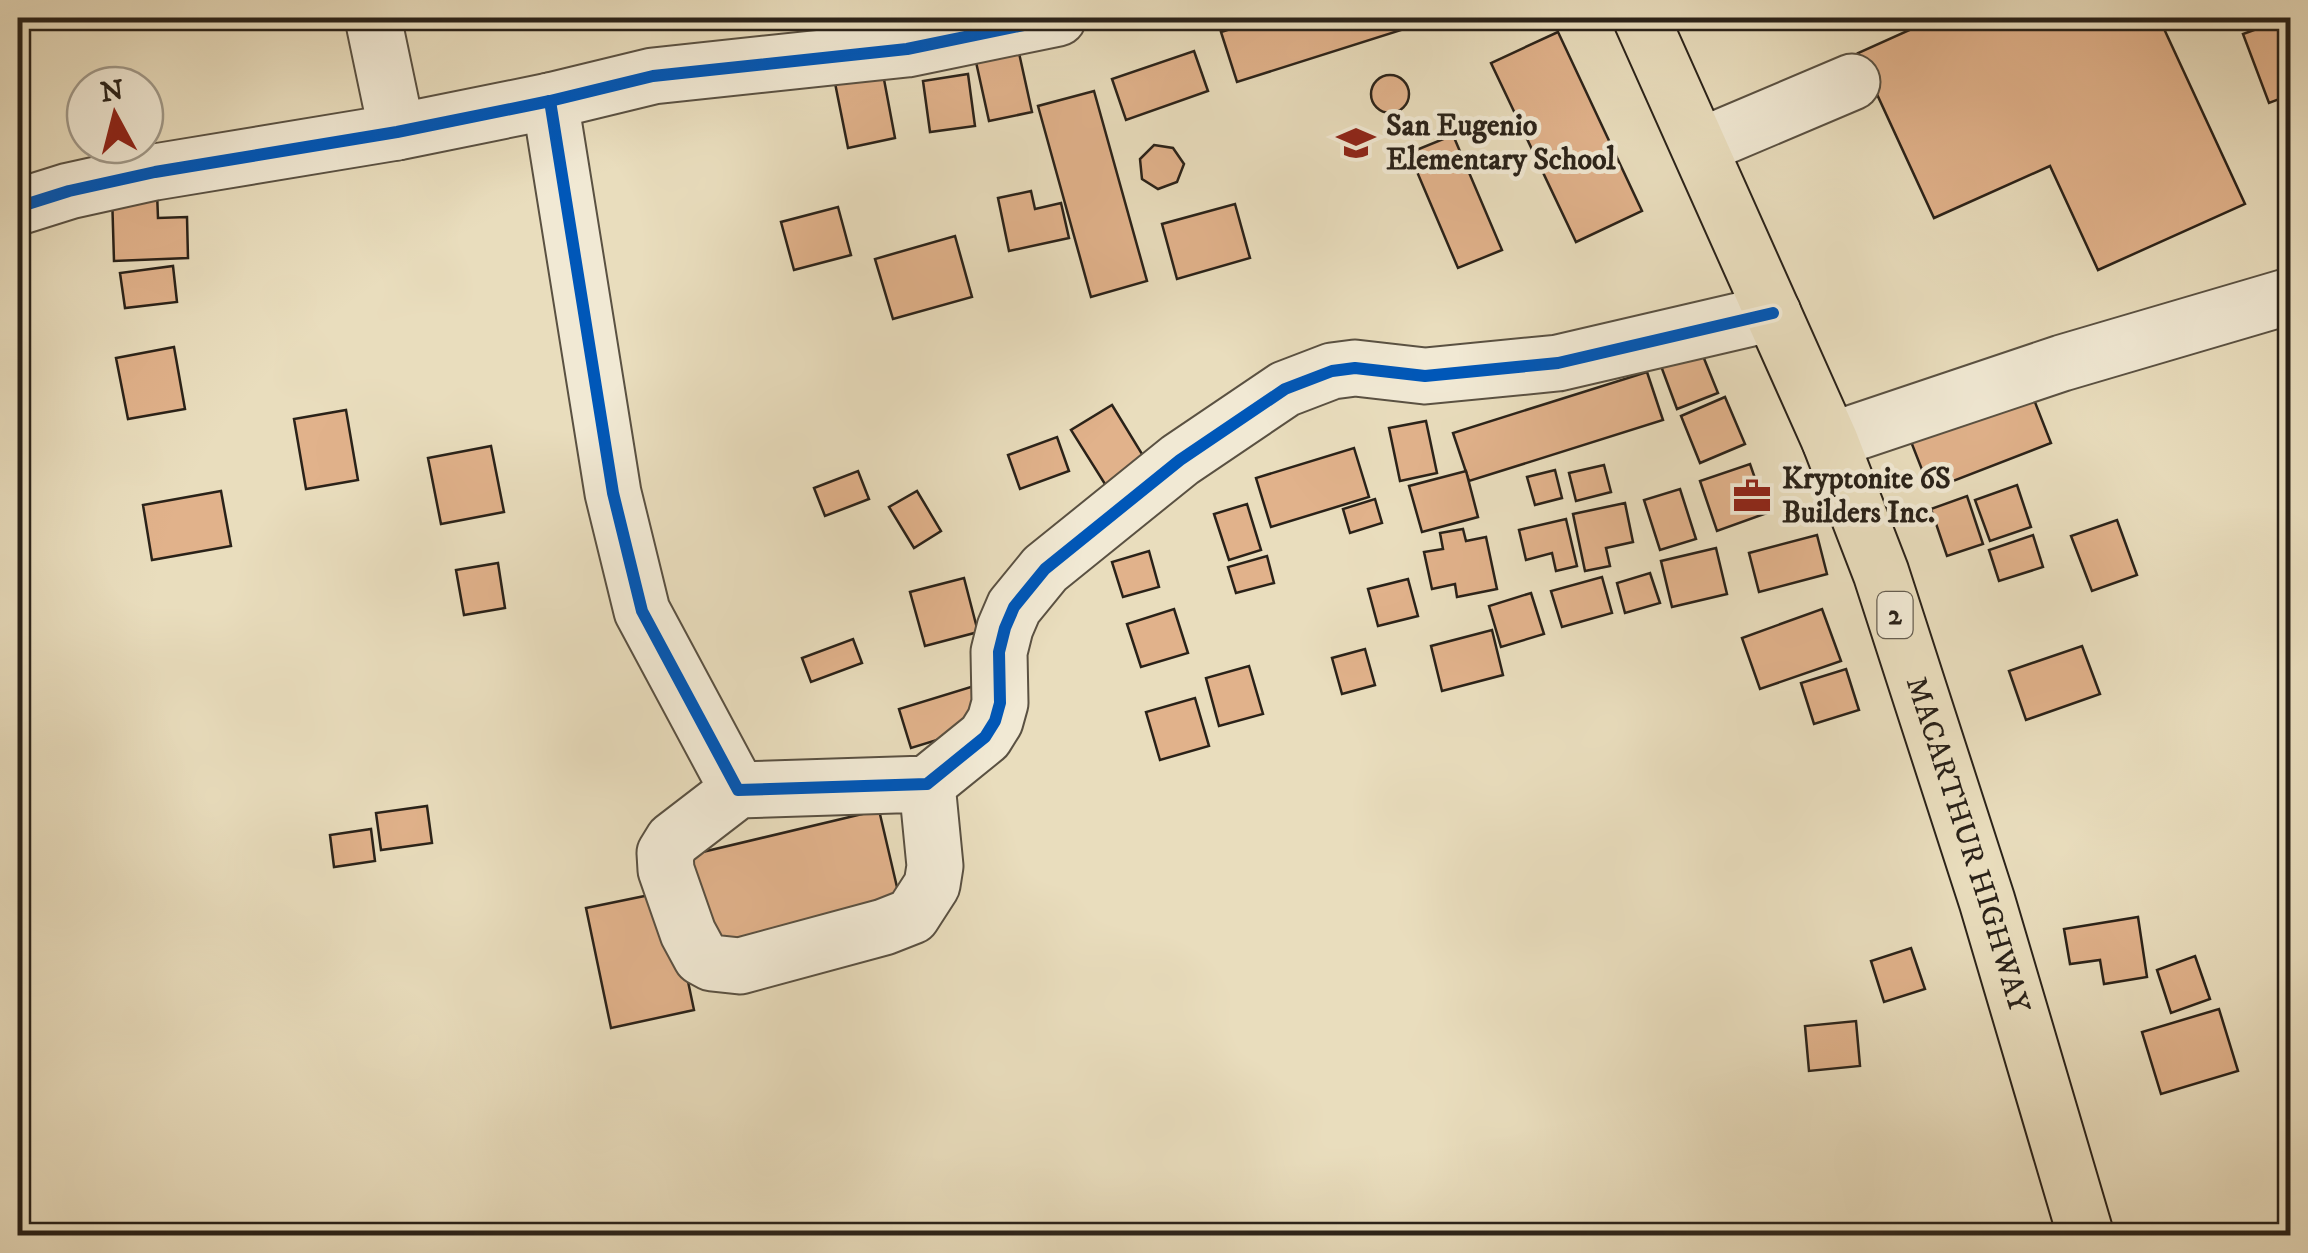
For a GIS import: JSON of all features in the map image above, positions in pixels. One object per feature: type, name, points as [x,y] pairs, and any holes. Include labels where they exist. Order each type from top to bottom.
[{"type":"highway","name":"MACARTHUR HIGHWAY","points":[[1641,18],[1830,441],[1881,573],[1933,730],[2086,1236]]},
{"type":"street","points":[[373,18],[397,132]]},
{"type":"street","points":[[18,207],[154,172],[397,132],[653,76],[908,49],[1058,18]]},
{"type":"street","points":[[1700,146],[1852,82]]},
{"type":"street","points":[[550,101],[613,494],[642,611],[738,790]]},
{"type":"street","points":[[1830,441],[2062,363],[2290,296]]},
{"type":"street","points":[[928,784],[935,866],[932,885],[912,916],[740,966],[712,963],[702,957],[688,932],[666,870],[665,853],[673,840],[738,790],[928,784],[986,737],[995,721],[1000,703],[999,652],[1005,628],[1014,607],[1045,569],[1180,460],[1285,390],[1332,371],[1355,368],[1425,376],[1558,363],[1772,313]]},
{"type":"building","points":[[1266,18],[1415,18],[1417,25],[1237,82],[1221,32]]},
{"type":"building","points":[[1936,18],[2159,18],[2245,204],[2098,270],[2050,166],[1934,218],[1858,53]]},
{"type":"building","points":[[2287,18],[2290,95],[2269,103],[2243,34]]},
{"type":"building","points":[[1558,32],[1642,211],[1576,242],[1491,63]]},
{"type":"building","points":[[1194,51],[1208,91],[1126,120],[1112,79]]},
{"type":"building","points":[[1019,53],[1032,112],[989,121],[976,62]]},
{"type":"building","points":[[883,74],[895,138],[848,148],[835,83]]},
{"type":"building","points":[[968,74],[975,126],[930,132],[923,81]]},
{"type":"building","points":[[1390,75],[1404,80],[1409,94],[1404,108],[1390,113],[1376,108],[1371,94],[1376,80]]},
{"type":"building","points":[[1094,91],[1147,281],[1091,297],[1038,106]]},
{"type":"building","points":[[1453,135],[1502,250],[1458,268],[1409,153]]},
{"type":"building","points":[[1154,145],[1173,148],[1184,164],[1177,182],[1158,189],[1142,179],[1140,159]]},
{"type":"building","points":[[1031,191],[1035,209],[1061,203],[1069,238],[1009,251],[998,198]]},
{"type":"building","points":[[157,192],[158,218],[187,217],[188,258],[114,261],[112,194]]},
{"type":"building","points":[[1235,204],[1250,258],[1177,279],[1162,224]]},
{"type":"building","points":[[838,207],[851,255],[794,270],[781,222]]},
{"type":"building","points":[[955,236],[972,297],[893,319],[875,259]]},
{"type":"building","points":[[173,266],[177,302],[125,308],[120,273]]},
{"type":"building","points":[[174,347],[185,409],[128,419],[116,358]]},
{"type":"building","points":[[1701,351],[1718,393],[1677,409],[1661,366]]},
{"type":"building","points":[[1647,372],[1663,420],[1469,481],[1453,433]]},
{"type":"building","points":[[2029,387],[2051,443],[1930,490],[1908,434]]},
{"type":"building","points":[[1725,397],[1745,444],[1700,463],[1681,416]]},
{"type":"building","points":[[1112,405],[1150,467],[1110,492],[1071,430]]},
{"type":"building","points":[[346,410],[358,480],[306,489],[294,419]]},
{"type":"building","points":[[1426,421],[1437,473],[1400,481],[1389,428]]},
{"type":"building","points":[[1057,437],[1069,471],[1020,489],[1008,455]]},
{"type":"building","points":[[491,446],[504,512],[441,524],[428,458]]},
{"type":"building","points":[[1354,448],[1369,497],[1271,527],[1256,478]]},
{"type":"building","points":[[1750,464],[1767,513],[1717,531],[1700,481]]},
{"type":"building","points":[[1604,465],[1611,492],[1576,501],[1569,473]]},
{"type":"building","points":[[1555,470],[1562,498],[1535,505],[1527,477]]},
{"type":"building","points":[[858,471],[869,499],[825,516],[814,488]]},
{"type":"building","points":[[1466,471],[1478,517],[1422,532],[1409,486]]},
{"type":"building","points":[[2017,485],[2031,527],[1990,541],[1975,500]]},
{"type":"building","points":[[1680,489],[1696,539],[1660,550],[1644,500]]},
{"type":"building","points":[[221,491],[231,546],[152,560],[143,505]]},
{"type":"building","points":[[917,491],[941,531],[914,548],[889,507]]},
{"type":"building","points":[[1967,496],[1983,544],[1947,556],[1931,509]]},
{"type":"building","points":[[1375,499],[1382,523],[1350,533],[1343,509]]},
{"type":"building","points":[[1625,503],[1633,542],[1606,548],[1610,566],[1585,571],[1573,514]]},
{"type":"building","points":[[1247,504],[1261,550],[1229,560],[1214,514]]},
{"type":"building","points":[[1566,519],[1577,566],[1556,571],[1552,553],[1526,560],[1519,530]]},
{"type":"building","points":[[2117,520],[2137,575],[2092,591],[2071,536]]},
{"type":"building","points":[[1463,529],[1466,541],[1486,537],[1497,589],[1457,597],[1455,584],[1432,589],[1424,552],[1443,549],[1440,533]]},
{"type":"building","points":[[1817,535],[1827,574],[1759,592],[1749,553]]},
{"type":"building","points":[[2033,535],[2043,567],[1999,581],[1989,550]]},
{"type":"building","points":[[1716,548],[1727,594],[1672,607],[1661,561]]},
{"type":"building","points":[[1149,551],[1159,587],[1123,597],[1112,562]]},
{"type":"building","points":[[1267,556],[1274,583],[1236,593],[1228,567]]},
{"type":"building","points":[[498,563],[505,608],[464,615],[456,570]]},
{"type":"building","points":[[1650,573],[1660,603],[1625,613],[1617,583]]},
{"type":"building","points":[[1602,577],[1612,613],[1562,627],[1551,591]]},
{"type":"building","points":[[964,578],[978,632],[925,646],[910,592]]},
{"type":"building","points":[[1408,579],[1418,616],[1378,626],[1368,589]]},
{"type":"building","points":[[1531,593],[1544,634],[1501,647],[1489,606]]},
{"type":"building","points":[[1174,609],[1188,653],[1141,667],[1127,624]]},
{"type":"building","points":[[1822,609],[1841,661],[1760,689],[1742,638]]},
{"type":"building","points":[[1492,630],[1503,675],[1442,691],[1431,646]]},
{"type":"building","points":[[853,639],[862,663],[811,682],[802,658]]},
{"type":"building","points":[[2082,646],[2100,694],[2026,720],[2009,671]]},
{"type":"building","points":[[1365,649],[1375,685],[1342,694],[1332,658]]},
{"type":"building","points":[[1249,666],[1263,714],[1219,726],[1206,678]]},
{"type":"building","points":[[1846,669],[1859,710],[1814,724],[1801,683]]},
{"type":"building","points":[[974,686],[986,725],[911,748],[899,709]]},
{"type":"building","points":[[1195,698],[1209,746],[1160,760],[1146,712]]},
{"type":"building","points":[[427,806],[432,843],[381,850],[376,813]]},
{"type":"building","points":[[879,810],[900,900],[711,946],[690,855]]},
{"type":"building","points":[[371,829],[375,861],[334,867],[330,835]]},
{"type":"building","points":[[669,891],[694,1010],[611,1028],[586,908]]},
{"type":"building","points":[[2138,917],[2147,977],[2104,984],[2100,960],[2070,964],[2064,929]]},
{"type":"building","points":[[1911,948],[1925,989],[1884,1002],[1871,961]]},
{"type":"building","points":[[2195,956],[2210,999],[2171,1013],[2157,970]]},
{"type":"building","points":[[2219,1009],[2238,1071],[2161,1094],[2142,1032]]},
{"type":"building","points":[[1856,1021],[1860,1066],[1809,1071],[1805,1026]]},
{"type":"cycle path","points":[[18,207],[155,172],[397,132],[653,76],[907,49],[1058,18]]},
{"type":"cycle path","points":[[550,101],[613,493],[642,611],[738,790],[927,784],[985,737],[995,721],[1000,703],[999,652],[1005,628],[1014,607],[1045,569],[1180,460],[1285,389],[1332,371],[1355,368],[1425,376],[1558,363],[1773,313]]},
{"type":"place","name":"San Eugenio Elementary School","points":[[1356,143]]},
{"type":"place","name":"Kryptonite 6S Builders Inc.","points":[[1752,496]]}]
